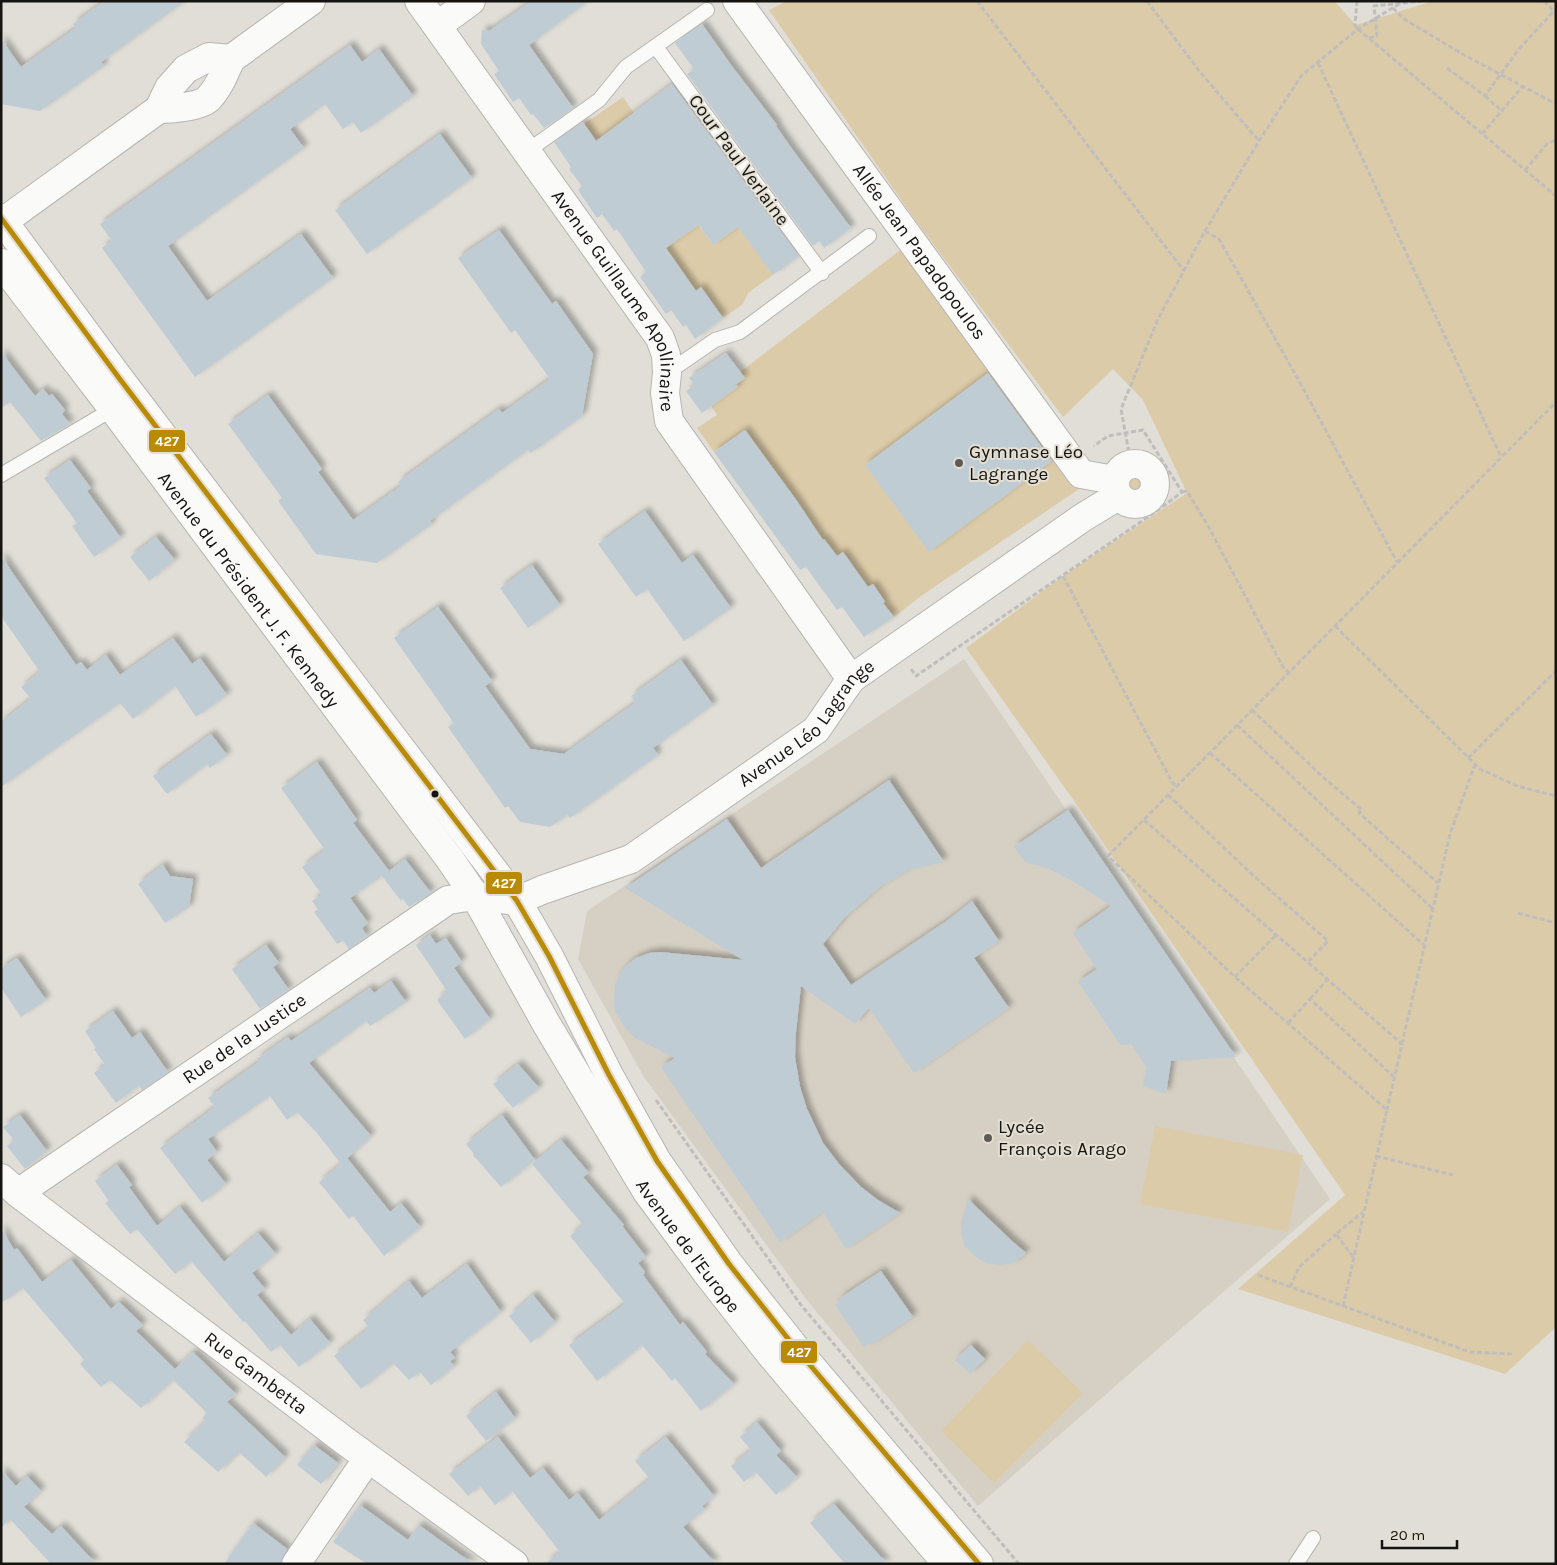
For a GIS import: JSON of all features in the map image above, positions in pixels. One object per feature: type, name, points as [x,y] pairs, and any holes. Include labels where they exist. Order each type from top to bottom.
[{"type":"street","points":[[159,109],[179,108],[206,100],[219,84],[231,58],[310,1]]},
{"type":"street","name":"Avenue Guillaume Apollinaire","points":[[419,1],[660,338],[666,355],[665,393],[669,421],[851,679]]},
{"type":"street","points":[[437,26],[470,1]]},
{"type":"street","name":"Allée Jean Papadopoulos","points":[[737,1],[1081,474],[1121,480]]},
{"type":"street","points":[[2,220],[159,109],[169,88],[186,69],[209,57],[231,58]]},
{"type":"street","name":"Avenue du Président J. F. Kennedy","points":[[2,220],[119,378],[517,901]]},
{"type":"street","name":"Avenue du Président J. F. Kennedy","points":[[1,263],[449,858],[475,896]]},
{"type":"street","name":"Avenue Léo Lagrange","points":[[517,901],[542,890],[631,859],[816,730],[851,679],[1082,518],[1121,480]]},
{"type":"street","points":[[475,896],[517,901]]},
{"type":"street","name":"Avenue de l'Europe","points":[[475,896],[547,1025],[647,1192],[771,1355],[947,1564]]},
{"type":"street","name":"Rue de la Justice","points":[[10,1185],[448,900],[475,896]]},
{"type":"street","name":"Avenue de l'Europe","points":[[517,901],[549,956],[609,1075],[656,1161],[729,1264],[793,1345],[979,1564]]},
{"type":"street","name":"Rue Gambetta","points":[[10,1185],[368,1458],[514,1564]]},
{"type":"street","points":[[296,1564],[368,1458]]},
{"type":"lane","points":[[526,152],[599,100],[626,68],[707,10]]},
{"type":"lane","name":"Cour Paul Verlaine","points":[[656,47],[822,273]]},
{"type":"lane","points":[[667,373],[715,340],[740,332],[822,273],[869,236]]},
{"type":"lane","points":[[1,475],[112,409]]},
{"type":"lane","points":[[1296,1564],[1313,1538]]},
{"type":"path","points":[[978,1],[1184,271]]},
{"type":"path","points":[[1147,1],[1200,72],[1259,140]]},
{"type":"path","points":[[1357,1],[1355,25],[1366,38],[1369,38],[1556,196]]},
{"type":"path","points":[[1369,38],[1377,36],[1374,6],[1421,1]]},
{"type":"path","points":[[1485,96],[1519,49],[1555,12],[1544,1]]},
{"type":"path","points":[[1121,480],[1121,409],[1158,319],[1205,231],[1259,140],[1301,76],[1358,29],[1402,2]]},
{"type":"path","points":[[1393,8],[1404,19],[1464,55],[1556,104]]},
{"type":"path","points":[[1318,63],[1501,457]]},
{"type":"path","points":[[1447,68],[1502,110]]},
{"type":"path","points":[[1482,134],[1523,86]]},
{"type":"path","points":[[1525,170],[1547,144],[1556,140]]},
{"type":"path","points":[[1205,231],[1219,240],[1398,562]]},
{"type":"path","points":[[1387,1110],[1235,977],[1108,856],[1556,402]]},
{"type":"path","points":[[1182,492],[1187,491],[1192,498],[1283,667],[1289,673]]},
{"type":"path","points":[[1063,576],[1141,726],[1172,782],[1177,787]]},
{"type":"path","points":[[1335,626],[1480,769],[1516,786],[1556,796]]},
{"type":"path","points":[[1468,758],[1556,671]]},
{"type":"path","points":[[1252,710],[1324,778],[1362,810],[1359,813],[1438,884]]},
{"type":"path","points":[[1237,725],[1432,909]]},
{"type":"path","points":[[1210,753],[1424,945]]},
{"type":"path","points":[[1343,1306],[1450,834],[1474,764]]},
{"type":"path","points":[[1168,795],[1256,878],[1328,942],[1308,962]]},
{"type":"path","points":[[1144,820],[1402,1044]]},
{"type":"path","points":[[1518,913],[1556,923]]},
{"type":"path","points":[[1235,977],[1276,935]]},
{"type":"path","points":[[1288,1023],[1328,979]]},
{"type":"path","points":[[1310,999],[1394,1077]]},
{"type":"path","points":[[652,1094],[801,1305],[1019,1564]]},
{"type":"path","points":[[1376,1156],[1453,1175]]},
{"type":"path","points":[[1290,1287],[1299,1267],[1364,1212]]},
{"type":"path","points":[[1336,1234],[1353,1257]]},
{"type":"path","points":[[1258,1275],[1470,1352],[1512,1354]]},
{"type":"shaded area","points":[[787,1],[1334,1],[1356,25],[1433,1],[1556,1],[1556,1327],[1505,1374],[1238,1289],[1345,1195],[1091,825],[966,648],[1063,576],[1187,493],[1143,400],[1113,369],[1063,417],[916,221],[769,10]]},
{"type":"shaded area","points":[[623,97],[634,113],[623,121],[713,245],[760,211],[756,251],[773,275],[748,293],[743,304],[723,318],[701,287],[694,292],[676,266],[677,264],[671,255],[646,273],[664,236],[584,124]]},
{"type":"shaded area","points":[[903,248],[1079,489],[921,596],[894,617],[883,603],[885,601],[873,584],[866,589],[812,574],[822,541],[750,440],[752,439],[746,430],[714,452],[697,428],[717,415],[711,406],[744,378],[740,372]]},
{"type":"shaded area","points":[[1130,470],[1140,471],[1146,475],[1149,481],[1147,493],[1142,497],[1126,496],[1124,475]]},
{"type":"shaded area","name":"Lycée François Arago","points":[[964,659],[1330,1199],[978,1506],[806,1299],[644,1077],[578,959],[587,911]]},
{"type":"shaded area","points":[[1155,1126],[1303,1155],[1288,1232],[1140,1204]]},
{"type":"shaded area","points":[[1028,1340],[1083,1393],[994,1483],[941,1431]]},
{"type":"building","points":[[105,1],[185,1],[101,62],[104,66],[40,111],[1,104],[1,39],[21,67],[76,28],[73,24]]},
{"type":"building","points":[[532,1],[588,1],[529,45],[573,108],[544,128],[533,114],[531,115],[519,98],[513,102],[494,74],[499,71],[481,44],[482,30],[489,31]]},
{"type":"building","points":[[702,24],[851,228],[824,248],[819,241],[813,246],[687,74],[694,69],[675,43]]},
{"type":"building","points":[[350,45],[362,62],[379,49],[413,96],[361,133],[353,122],[343,129],[325,104],[290,129],[304,148],[168,246],[207,301],[301,234],[333,278],[195,377],[102,248],[112,241],[100,224]]},
{"type":"building","points":[[672,84],[799,256],[773,275],[738,227],[713,245],[699,225],[666,248],[696,291],[701,287],[723,318],[695,339],[686,325],[683,327],[671,310],[666,314],[640,277],[646,272],[617,229],[614,231],[602,214],[597,218],[578,190],[582,186],[569,169],[571,167],[554,142],[583,122],[596,141]]},
{"type":"building","points":[[440,134],[472,178],[367,254],[335,210]]},
{"type":"building","points":[[499,230],[552,304],[556,301],[593,354],[582,416],[531,453],[528,450],[475,488],[430,521],[432,524],[377,563],[316,554],[278,501],[282,498],[228,424],[268,395],[322,469],[318,472],[353,520],[401,486],[398,482],[499,409],[502,413],[550,379],[515,330],[511,333],[458,258]]},
{"type":"building","points":[[1,352],[35,396],[43,389],[49,396],[52,394],[65,410],[62,414],[70,424],[41,441],[10,402],[1,408]]},
{"type":"building","points":[[726,353],[745,378],[736,384],[738,387],[702,413],[686,391],[695,385],[689,378]]},
{"type":"building","name":"Gymnase Léo Lagrange","points":[[988,373],[1052,461],[929,552],[865,465]]},
{"type":"building","points":[[745,430],[823,540],[837,556],[843,552],[868,587],[873,584],[885,602],[883,603],[894,617],[864,637],[842,607],[837,610],[806,567],[800,570],[714,452]]},
{"type":"building","points":[[70,460],[91,488],[87,491],[121,538],[94,557],[72,526],[77,523],[44,478]]},
{"type":"building","points":[[645,511],[682,563],[693,555],[731,608],[684,641],[647,589],[636,597],[598,544]]},
{"type":"building","points":[[156,537],[175,560],[149,581],[130,557]]},
{"type":"building","points":[[1,556],[76,665],[81,662],[87,670],[106,655],[120,675],[173,638],[192,664],[200,658],[227,695],[196,717],[175,686],[133,719],[120,703],[1,787],[1,722],[31,699],[21,687],[40,672],[1,616]]},
{"type":"building","points":[[532,565],[560,605],[528,628],[500,588]]},
{"type":"building","points":[[438,607],[492,681],[485,686],[530,749],[564,754],[635,703],[631,696],[681,660],[713,705],[653,748],[658,755],[570,818],[567,815],[550,827],[520,822],[508,806],[505,808],[448,727],[454,723],[394,638]]},
{"type":"building","points":[[211,734],[227,755],[210,768],[207,764],[167,794],[153,776]]},
{"type":"building","points":[[317,762],[357,820],[353,823],[389,871],[405,859],[431,893],[409,907],[403,899],[401,901],[382,876],[350,898],[368,923],[362,928],[367,936],[349,949],[343,941],[337,944],[314,912],[318,909],[312,901],[322,895],[302,867],[325,850],[281,788]]},
{"type":"building","points":[[889,780],[944,862],[909,870],[880,887],[845,917],[823,944],[851,985],[948,920],[972,901],[999,941],[974,958],[1009,1008],[914,1073],[869,1008],[855,1024],[801,986],[795,1057],[800,1087],[807,1109],[823,1143],[839,1164],[861,1187],[900,1213],[846,1249],[823,1212],[780,1242],[661,1067],[675,1058],[635,1038],[625,1028],[614,1009],[615,986],[619,975],[636,958],[649,953],[660,952],[743,960],[625,888],[727,819],[761,868]]},
{"type":"building","points":[[1068,810],[1236,1057],[1171,1061],[1166,1094],[1143,1086],[1147,1068],[1131,1044],[1120,1045],[1078,982],[1097,969],[1073,933],[1111,906],[1074,882],[1049,869],[1025,862],[1014,847]]},
{"type":"building","points":[[163,865],[170,876],[193,879],[189,907],[165,923],[138,884]]},
{"type":"building","points":[[430,935],[436,944],[446,938],[462,962],[454,968],[490,1019],[465,1039],[437,1000],[447,991],[416,945]]},
{"type":"building","points":[[266,945],[279,963],[273,967],[289,990],[260,1009],[232,969]]},
{"type":"building","points":[[17,958],[46,1000],[21,1017],[1,988],[1,968]]},
{"type":"building","points":[[391,981],[406,1002],[370,1026],[366,1021],[309,1063],[371,1136],[347,1158],[390,1212],[401,1203],[420,1227],[384,1256],[353,1216],[349,1219],[319,1182],[341,1164],[317,1133],[297,1112],[287,1120],[270,1096],[208,1139],[217,1152],[207,1160],[226,1184],[202,1203],[160,1148],[215,1107],[208,1098],[259,1062],[257,1059],[288,1037],[291,1041],[370,988],[374,993]]},
{"type":"building","points":[[113,1011],[132,1038],[140,1032],[168,1072],[142,1090],[139,1085],[116,1103],[94,1073],[105,1065],[85,1031]]},
{"type":"building","points":[[518,1064],[539,1088],[513,1108],[493,1084]]},
{"type":"building","points":[[20,1115],[47,1151],[25,1169],[7,1146],[14,1140],[3,1127]]},
{"type":"building","points":[[502,1115],[535,1160],[501,1187],[473,1155],[466,1144]]},
{"type":"building","points":[[561,1140],[589,1173],[583,1177],[624,1225],[622,1226],[646,1257],[638,1263],[645,1272],[643,1275],[680,1325],[683,1322],[707,1352],[705,1354],[734,1384],[701,1411],[675,1378],[672,1381],[642,1345],[597,1381],[569,1345],[625,1304],[570,1236],[583,1225],[532,1164]]},
{"type":"building","points":[[117,1165],[132,1185],[129,1187],[157,1226],[180,1207],[224,1262],[258,1233],[276,1254],[252,1273],[265,1289],[257,1295],[291,1335],[310,1319],[330,1343],[299,1367],[280,1345],[282,1343],[271,1352],[191,1261],[175,1274],[137,1229],[130,1234],[105,1203],[109,1201],[95,1181]]},
{"type":"building","points":[[968,1199],[1026,1253],[1014,1263],[1000,1265],[989,1264],[977,1258],[964,1245],[962,1237],[961,1225]]},
{"type":"building","points":[[1,1228],[14,1250],[17,1248],[42,1282],[71,1260],[111,1309],[119,1302],[143,1325],[136,1331],[175,1369],[193,1352],[236,1394],[227,1402],[285,1457],[266,1477],[239,1452],[218,1472],[184,1442],[206,1421],[202,1418],[207,1413],[173,1380],[141,1408],[110,1380],[101,1387],[80,1364],[84,1360],[23,1288],[1,1303]]},
{"type":"building","points":[[467,1264],[501,1312],[450,1352],[455,1358],[450,1361],[454,1366],[431,1385],[420,1372],[409,1380],[393,1363],[361,1389],[334,1356],[369,1328],[363,1320],[409,1281],[422,1298]]},
{"type":"building","points":[[881,1271],[913,1317],[871,1345],[870,1343],[864,1347],[835,1305],[841,1300],[840,1298]]},
{"type":"building","points":[[533,1295],[555,1322],[531,1343],[509,1316]]},
{"type":"building","points":[[971,1345],[985,1359],[970,1374],[955,1360]]},
{"type":"building","points":[[496,1392],[515,1418],[486,1441],[466,1416]]},
{"type":"building","points":[[757,1422],[781,1451],[776,1455],[797,1477],[776,1495],[756,1472],[744,1482],[731,1466],[751,1450],[740,1437]]},
{"type":"building","points":[[498,1437],[530,1478],[543,1468],[569,1500],[578,1493],[599,1520],[650,1479],[635,1461],[666,1437],[714,1496],[702,1506],[705,1509],[683,1527],[716,1564],[545,1564],[560,1552],[512,1491],[495,1505],[480,1486],[468,1496],[449,1474]]},
{"type":"building","points":[[314,1445],[338,1463],[321,1484],[297,1465]]},
{"type":"building","points":[[1,1470],[16,1486],[27,1476],[41,1491],[24,1507],[52,1534],[61,1526],[96,1564],[51,1564],[10,1519],[1,1528]]},
{"type":"building","points":[[834,1504],[887,1564],[845,1564],[810,1523]]},
{"type":"building","points":[[360,1505],[408,1540],[419,1525],[473,1564],[367,1564],[333,1542]]},
{"type":"building","points":[[253,1523],[287,1549],[281,1564],[224,1564]]},
{"type":"transit line","name":"427","points":[[1,218],[119,378],[517,901],[549,956],[609,1075],[657,1161],[729,1264],[793,1345],[979,1564]]},
{"type":"place","name":"Gymnase Léo Lagrange","points":[[959,463]]},
{"type":"place","name":"Lycée François Arago","points":[[988,1138]]}]
